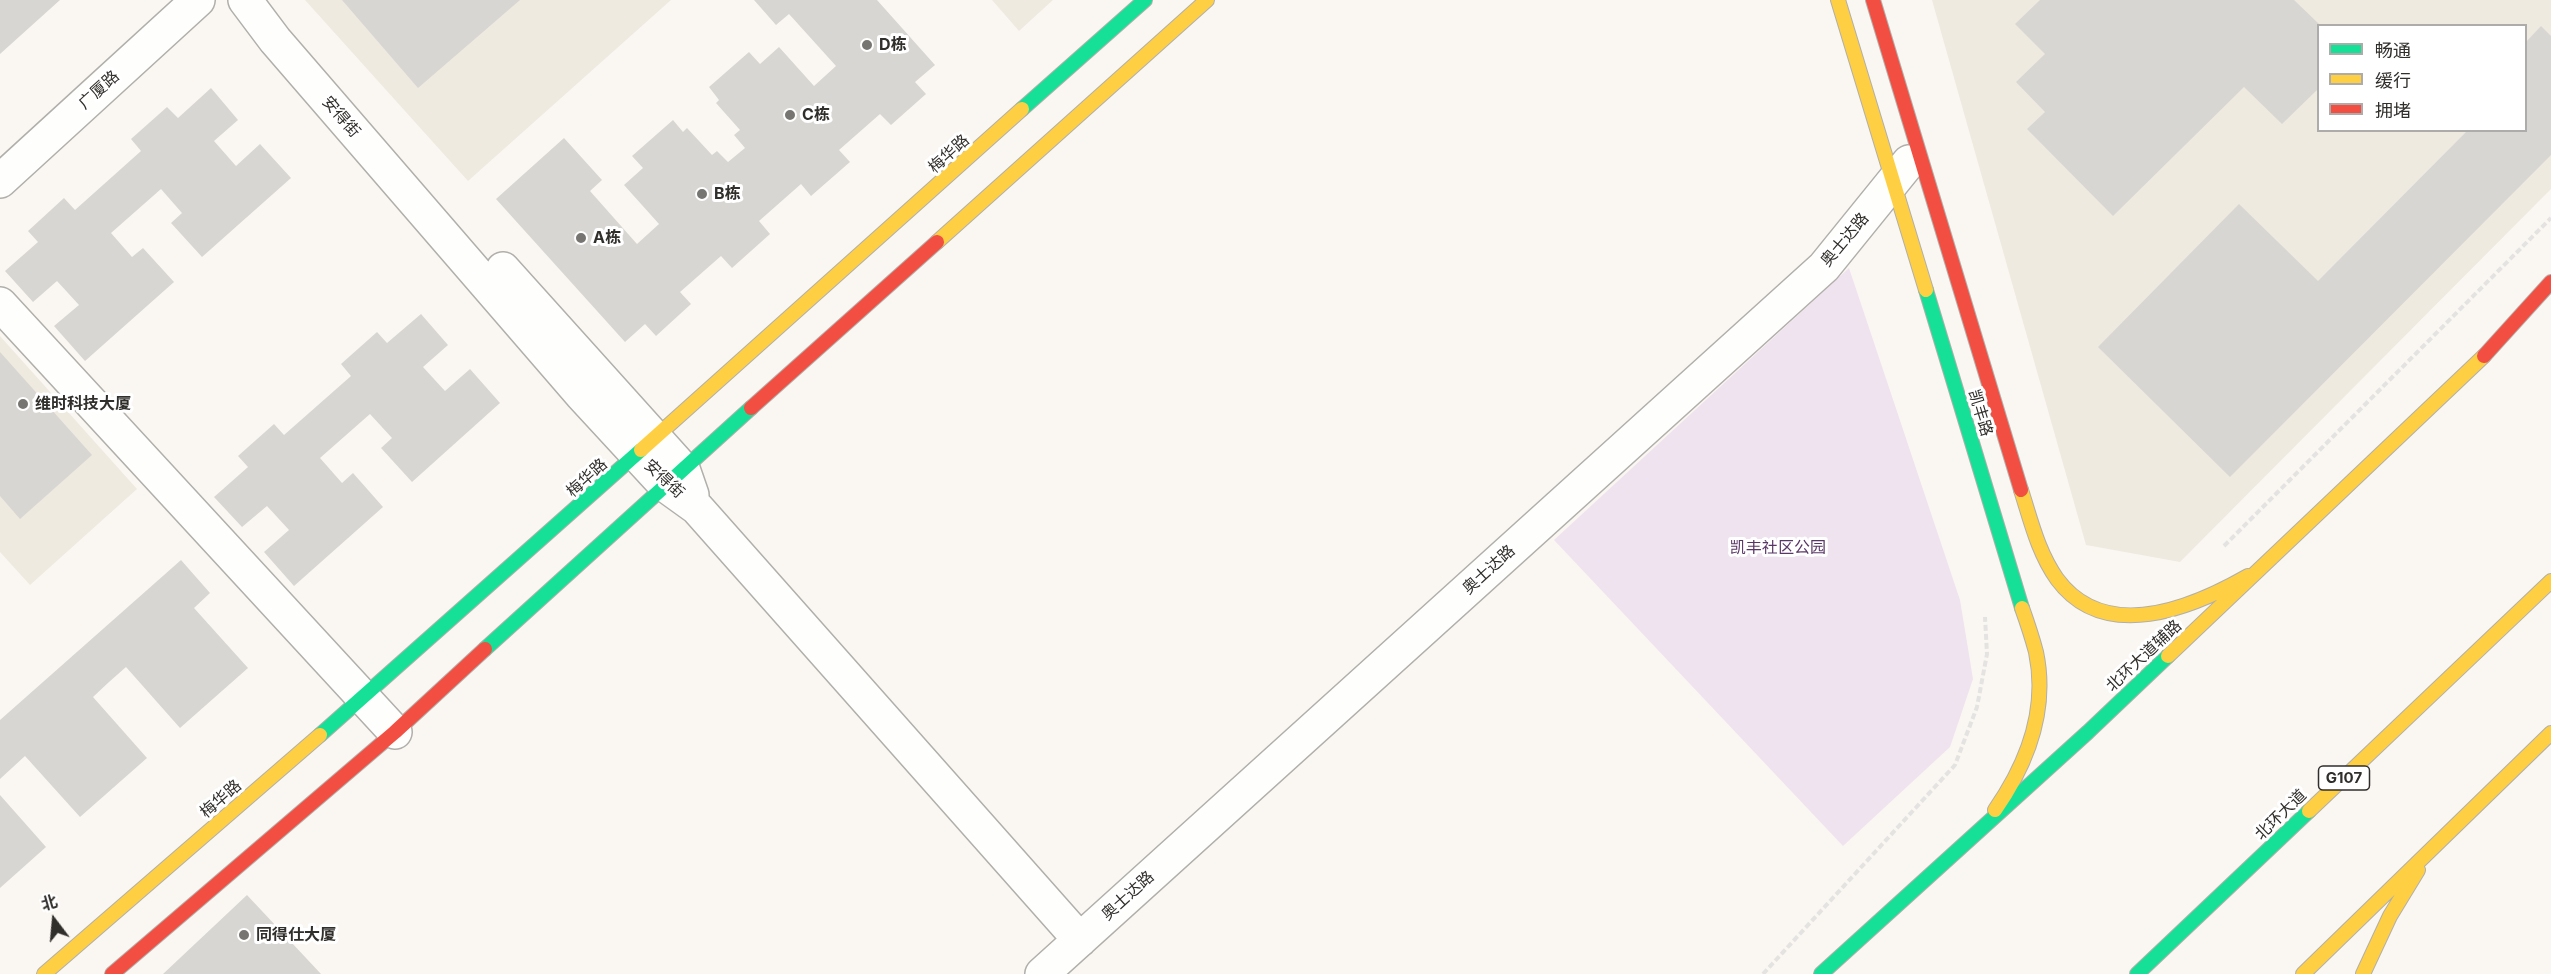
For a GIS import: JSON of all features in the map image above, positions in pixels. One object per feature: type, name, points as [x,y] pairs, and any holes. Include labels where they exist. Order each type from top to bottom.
[{"type":"main road","name":"梅华路","points":[[44,974],[363,698],[647,447],[1145,0]]},
{"type":"main road","points":[[112,974],[395,732],[674,477],[1207,0]]},
{"type":"main road","name":"凯丰路","points":[[1838,0],[2036,653],[2039,676],[2037,726],[2028,756],[2012,788],[1981,829]]},
{"type":"main road","name":"凯丰路","points":[[1873,0],[2038,545],[2053,573],[2066,589],[2085,602],[2109,612],[2130,616],[2168,610],[2212,594],[2265,566]]},
{"type":"main road","name":"北环大道辅路","points":[[1821,974],[2265,566],[2484,356],[2551,282]]},
{"type":"main road","name":"北环大道","points":[[2137,974],[2551,581]]},
{"type":"main road","points":[[2304,974],[2551,733]]},
{"type":"main road","points":[[2496,785],[2551,747]]},
{"type":"main road","points":[[2363,974],[2390,916],[2425,857]]},
{"type":"street","name":"广厦路","points":[[0,181],[198,0]]},
{"type":"street","name":"安得街","points":[[245,0],[275,40],[581,394],[647,447]]},
{"type":"street","name":"安得街","points":[[271,0],[505,271],[697,508],[1080,940]]},
{"type":"street","name":"奥士达路","points":[[1042,974],[1824,267],[1918,150]]},
{"type":"street","points":[[0,304],[395,732]]},
{"type":"path","points":[[2216,554],[2551,218]]},
{"type":"path","points":[[1763,974],[1955,765],[1977,707],[1987,654],[1985,614]]},
{"type":"shaded area","points":[[305,0],[671,0],[468,181]]},
{"type":"shaded area","points":[[992,0],[1053,0],[1019,31]]},
{"type":"shaded area","points":[[1932,0],[2551,0],[2551,189],[2180,562],[2086,545]]},
{"type":"shaded area","name":"维时科技大厦","points":[[0,336],[137,489],[30,585],[0,552]]},
{"type":"green space","name":"凯丰社区公园","points":[[1849,268],[1960,600],[1973,679],[1950,747],[1843,846],[1554,540]]},
{"type":"building","points":[[0,0],[60,0],[0,54]]},
{"type":"building","points":[[342,0],[520,0],[418,88]]},
{"type":"building","points":[[754,0],[877,0],[935,65],[915,82],[926,94],[891,125],[880,114],[839,150],[850,162],[811,196],[801,184],[759,221],[770,234],[732,268],[721,256],[680,292],[691,304],[656,336],[645,324],[625,342],[496,199],[564,138],[602,180],[590,191],[637,244],[659,224],[624,185],[643,168],[632,156],[673,120],[683,132],[687,128],[712,155],[717,151],[728,162],[745,148],[734,135],[740,130],[716,103],[719,100],[709,87],[749,52],[760,64],[779,47],[814,86],[836,66],[789,14],[776,25]]},
{"type":"building","points":[[2040,0],[2294,0],[2319,24],[2317,24],[2317,90],[2282,124],[2244,87],[2113,216],[2027,129],[2045,112],[2016,82],[2045,54],[2015,24]]},
{"type":"building","points":[[2541,26],[2551,36],[2551,155],[2230,477],[2098,347],[2239,204],[2318,281],[2466,132],[2527,132],[2527,41]]},
{"type":"building","points":[[211,88],[238,120],[214,141],[236,166],[260,144],[291,178],[202,257],[171,223],[182,213],[161,189],[111,233],[132,257],[143,248],[174,282],[85,361],[54,326],[79,305],[57,281],[33,302],[5,271],[38,242],[28,231],[64,198],[75,210],[141,151],[131,139],[167,107],[178,118]]},
{"type":"building","points":[[421,314],[448,345],[423,367],[445,391],[470,369],[500,403],[412,482],[381,448],[392,438],[370,414],[320,458],[342,483],[353,473],[383,507],[294,586],[264,552],[289,530],[267,506],[242,527],[214,497],[248,467],[238,456],[274,424],[284,435],[351,376],[341,364],[377,332],[387,343]]},
{"type":"building","name":"维时科技大厦","points":[[0,352],[92,455],[20,519],[0,496]]},
{"type":"building","points":[[181,560],[210,593],[194,608],[248,668],[180,728],[126,667],[109,682],[93,697],[147,758],[80,817],[25,756],[0,779],[0,720]]},
{"type":"building","points":[[0,795],[46,847],[0,888]]},
{"type":"building","name":"同得仕大厦","points":[[247,895],[321,974],[163,974]]},
{"type":"traffic: fast","points":[[1022,109],[1145,0]]},
{"type":"traffic: fast","points":[[1926,290],[2022,608]]},
{"type":"traffic: fast","points":[[485,649],[751,408]]},
{"type":"traffic: fast","points":[[320,735],[641,450]]},
{"type":"traffic: fast","points":[[1821,974],[2088,732],[2168,656]]},
{"type":"traffic: fast","points":[[2137,974],[2309,811]]},
{"type":"traffic: slow","points":[[937,242],[1207,0]]},
{"type":"traffic: slow","points":[[1838,0],[1926,290]]},
{"type":"traffic: slow","points":[[641,450],[1022,109]]},
{"type":"traffic: slow","points":[[2168,656],[2484,356]]},
{"type":"traffic: slow","points":[[2021,490],[2040,547],[2050,569],[2077,599],[2099,610],[2124,615],[2149,614],[2176,608],[2226,588],[2248,576]]},
{"type":"traffic: slow","points":[[2309,811],[2551,581]]},
{"type":"traffic: slow","points":[[1995,810],[2017,774],[2037,715],[2039,673],[2036,652],[2022,608]]},
{"type":"traffic: slow","points":[[2303,974],[2551,733]]},
{"type":"traffic: slow","points":[[44,974],[320,735]]},
{"type":"traffic: slow","points":[[2363,974],[2390,916],[2418,870]]},
{"type":"traffic: jam","points":[[1873,0],[2021,490]]},
{"type":"traffic: jam","points":[[751,408],[937,242]]},
{"type":"traffic: jam","points":[[2484,356],[2551,282]]},
{"type":"traffic: jam","points":[[112,974],[395,732],[485,649]]},
{"type":"place","name":"D栋","points":[[867,45]]},
{"type":"place","name":"C栋","points":[[790,115]]},
{"type":"place","name":"B栋","points":[[702,194]]},
{"type":"place","name":"A栋","points":[[581,238]]},
{"type":"place","name":"维时科技大厦","points":[[23,404]]},
{"type":"place","name":"同得仕大厦","points":[[244,935]]}]
